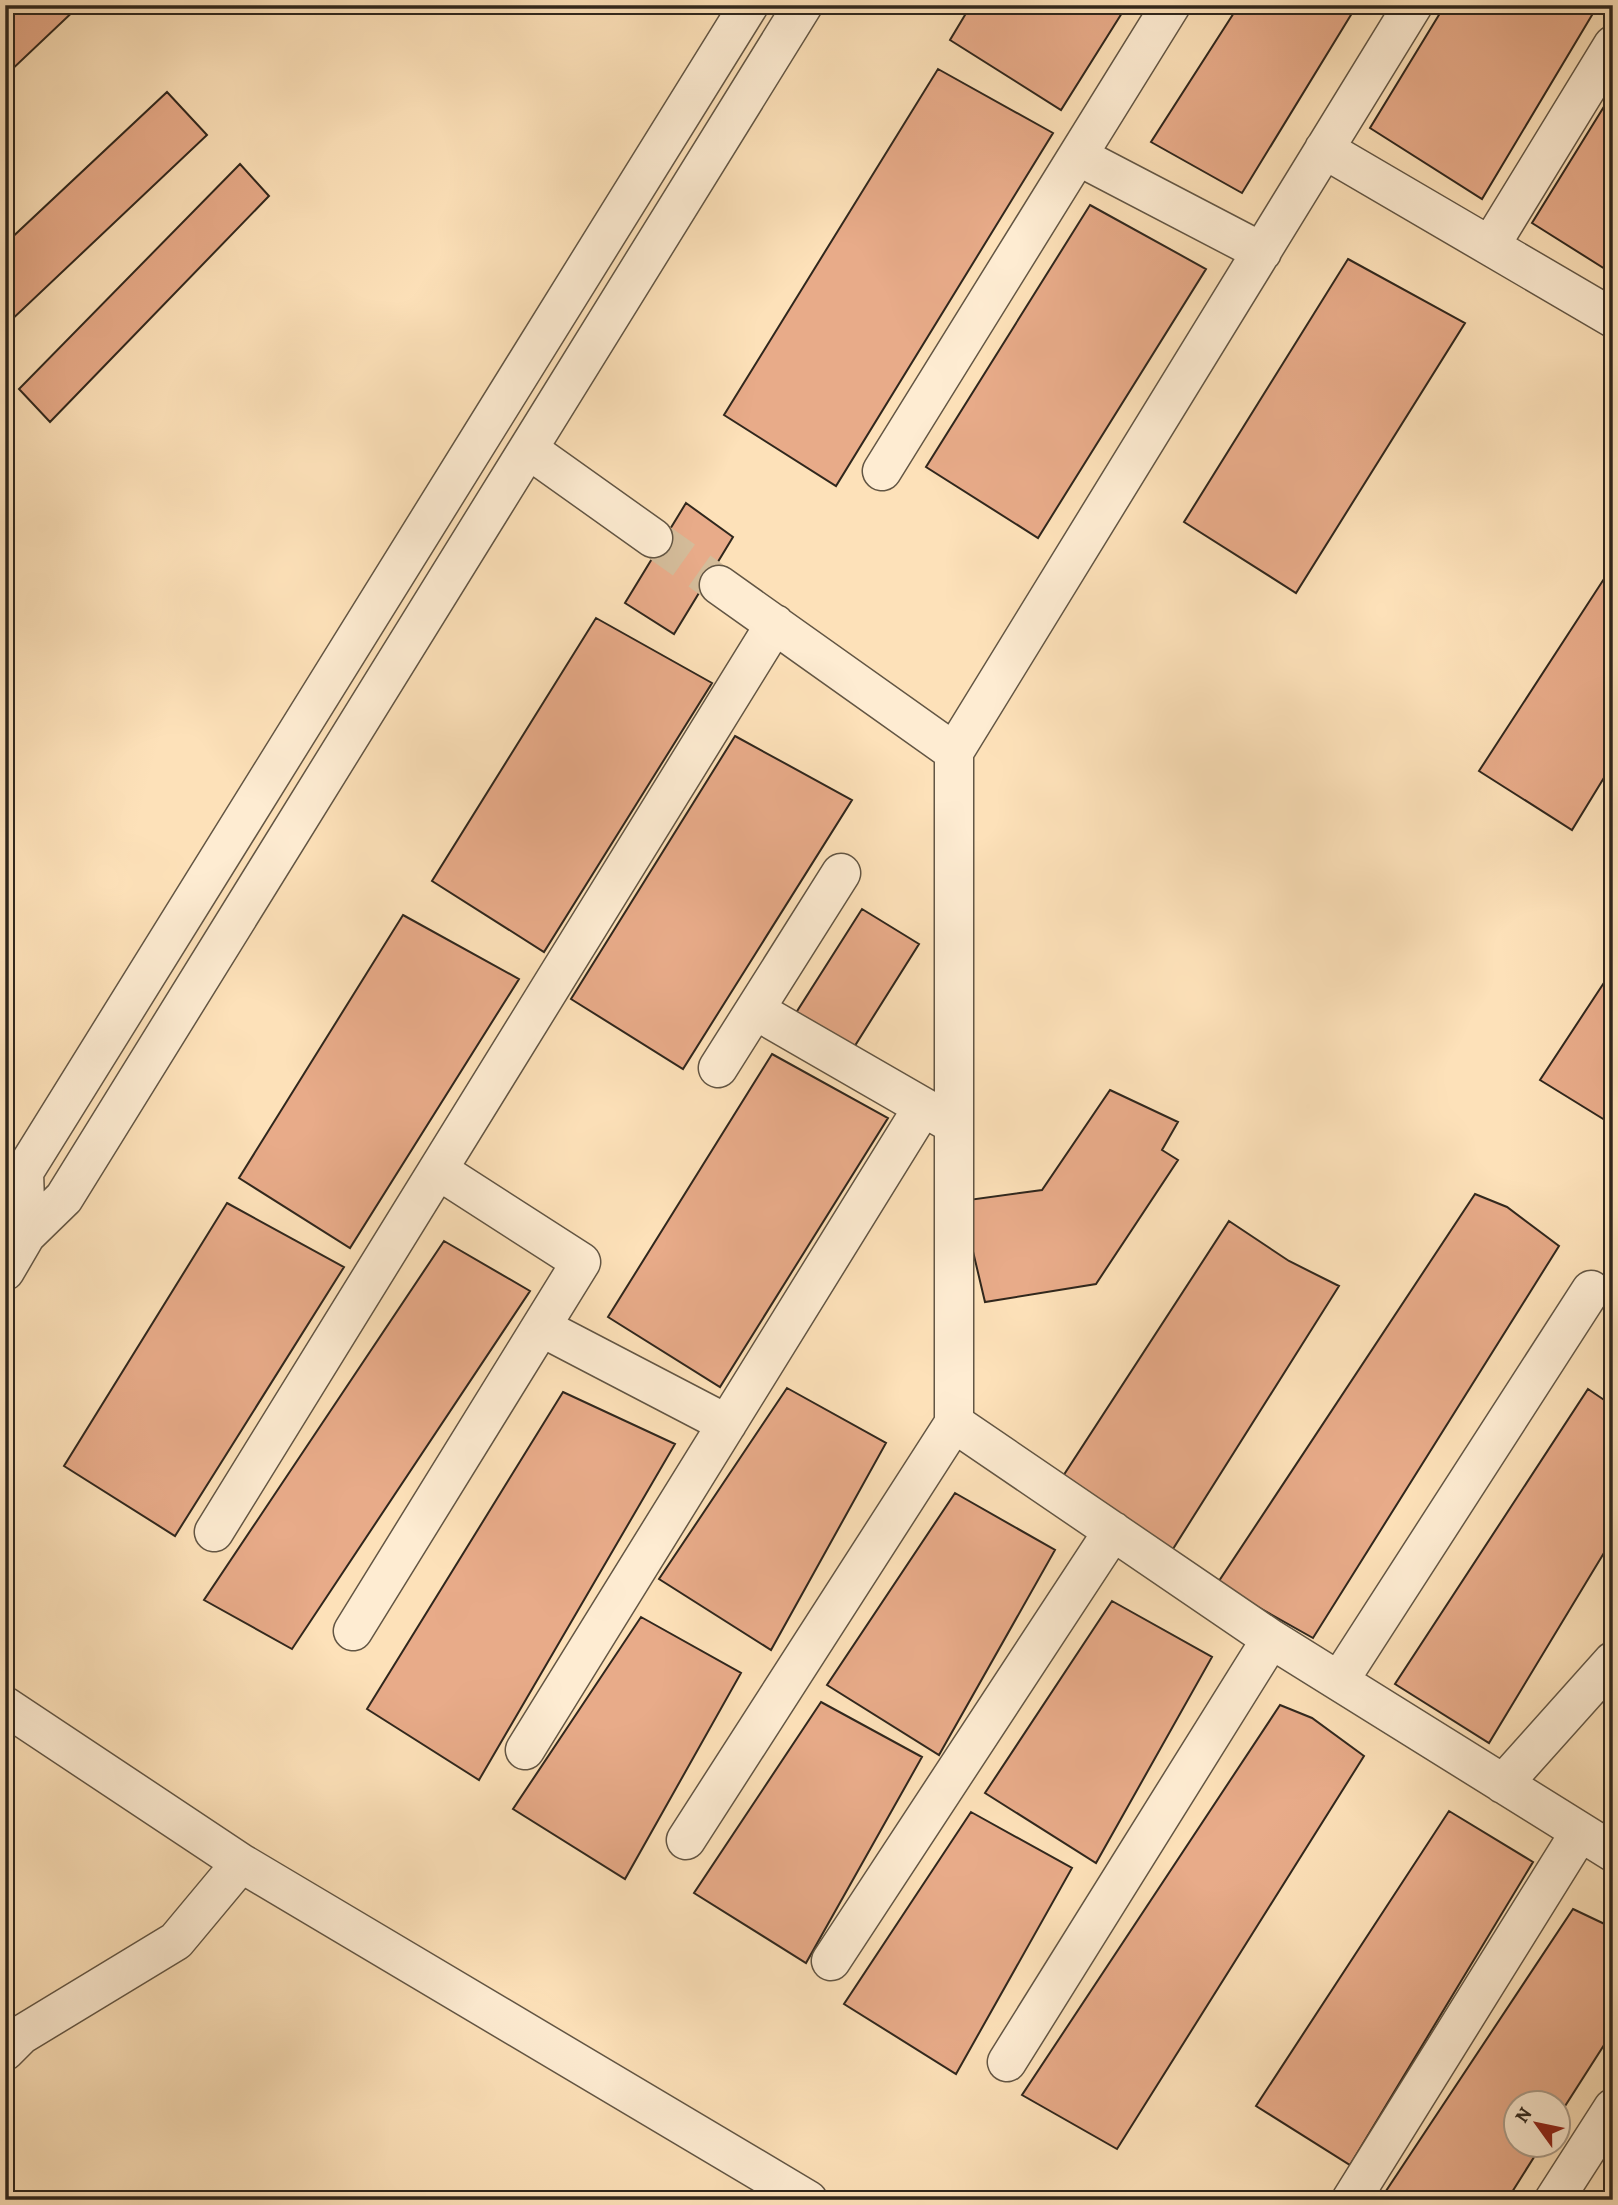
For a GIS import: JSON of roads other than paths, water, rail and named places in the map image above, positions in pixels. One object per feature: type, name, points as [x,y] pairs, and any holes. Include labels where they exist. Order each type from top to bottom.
[{"type":"street","points":[[26,1235],[24,1172],[749,5]]},
{"type":"street","points":[[5,1271],[26,1235],[64,1198],[803,5]]},
{"type":"street","points":[[882,471],[1171,5]]},
{"type":"street","points":[[686,1840],[954,1423],[938,1116],[954,752],[1413,5]]},
{"type":"street","points":[[1490,246],[1613,46]]},
{"type":"street","points":[[1324,149],[1613,318]]},
{"type":"street","points":[[1078,156],[1262,252]]},
{"type":"street","points":[[528,449],[653,538]]},
{"type":"street","points":[[719,585],[954,752]]},
{"type":"street","points":[[214,1532],[775,624]]},
{"type":"street","points":[[718,1068],[841,873]]},
{"type":"street","points":[[755,1010],[938,1116]]},
{"type":"street","points":[[525,1750],[727,1424],[938,1116]]},
{"type":"street","points":[[353,1631],[581,1262],[438,1170]]},
{"type":"street","points":[[1339,1681],[1591,1290]]},
{"type":"street","points":[[541,1327],[727,1424]]},
{"type":"street","points":[[954,1423],[1271,1639],[1613,1853]]},
{"type":"street","points":[[831,1961],[1113,1531]]},
{"type":"street","points":[[1007,2062],[1271,1639]]},
{"type":"street","points":[[1503,1784],[1613,1661]]},
{"type":"street","points":[[5,1706],[242,1863],[808,2200]]},
{"type":"street","points":[[1351,2200],[1580,1832]]},
{"type":"street","points":[[5,2051],[21,2035],[176,1941],[242,1863]]},
{"type":"street","points":[[1554,2200],[1613,2108]]},
{"type":"tunnel","points":[[653,538],[719,585]]}]
